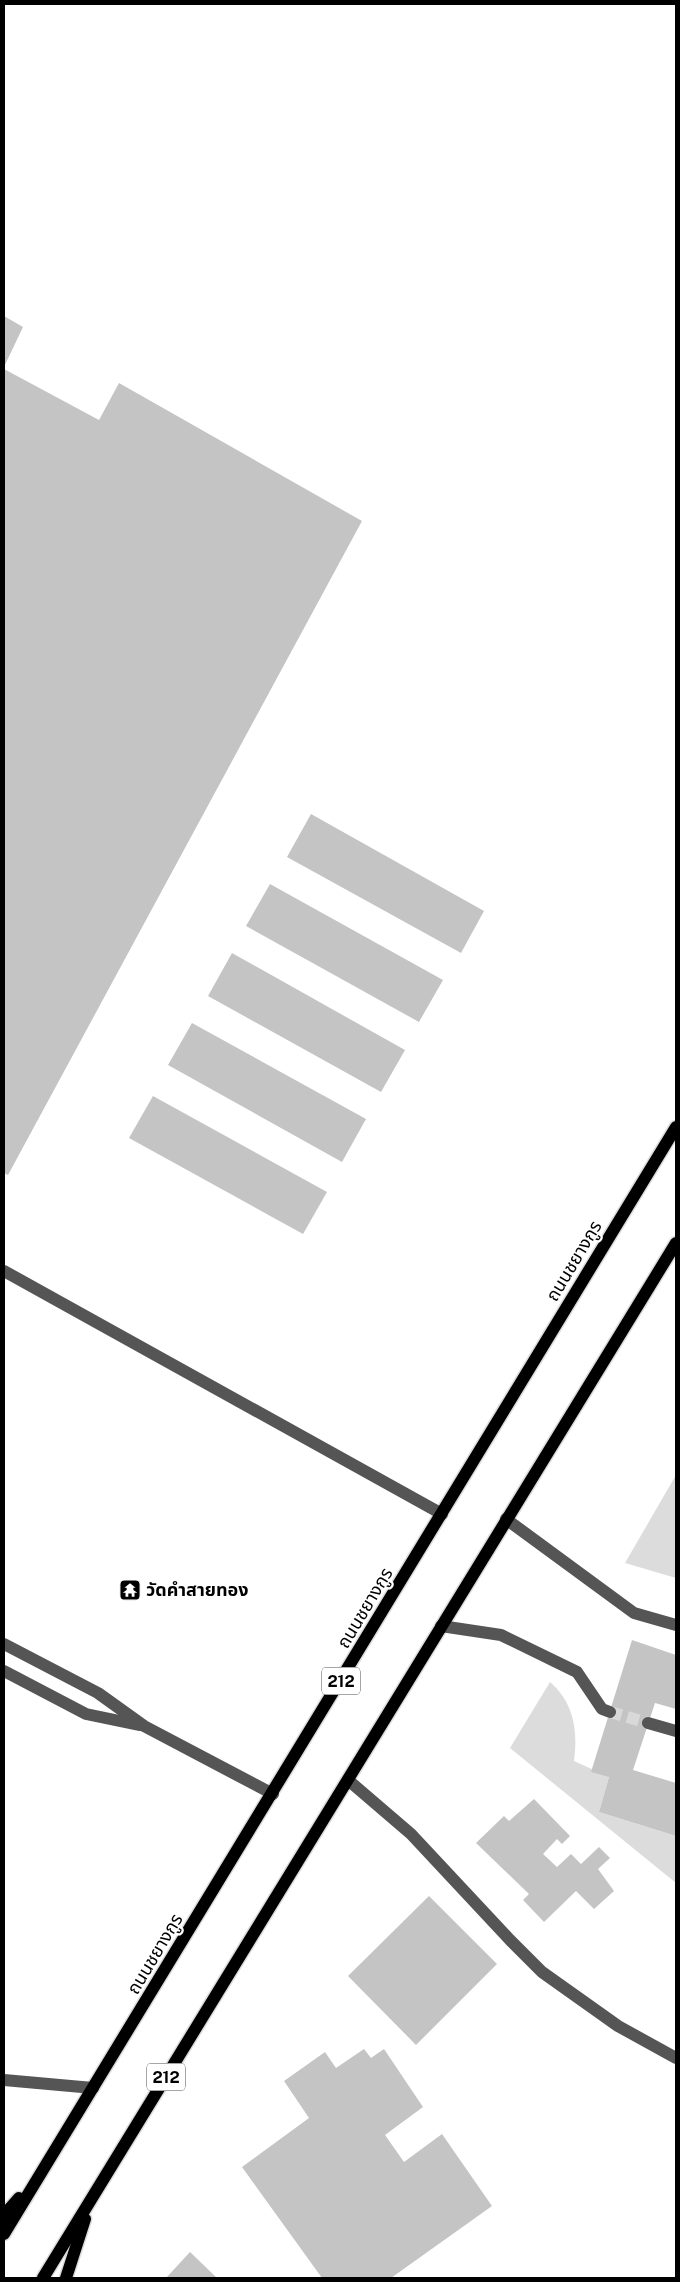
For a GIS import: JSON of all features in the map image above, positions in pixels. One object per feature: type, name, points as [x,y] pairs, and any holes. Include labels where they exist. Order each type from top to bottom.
[{"type":"main road","name":"ถนนชยางกูร","points":[[4,2234],[273,1794],[676,1127]]},
{"type":"main road","name":"212","points":[[43,2278],[676,1243]]},
{"type":"main road","points":[[4,2215],[38,2178]]},
{"type":"main road","points":[[66,2278],[92,2197]]},
{"type":"street","points":[[4,1271],[442,1514]]},
{"type":"street","points":[[506,1519],[634,1613],[676,1625]]},
{"type":"street","points":[[441,1626],[501,1636],[577,1672],[602,1709],[610,1712]]},
{"type":"street","points":[[4,1644],[98,1693],[144,1726],[273,1794]]},
{"type":"street","points":[[4,1671],[86,1714],[144,1726]]},
{"type":"street","points":[[648,1723],[676,1731]]},
{"type":"street","points":[[348,1780],[411,1834],[542,1972],[618,2026],[676,2058]]},
{"type":"street","points":[[4,2080],[93,2088]]},
{"type":"shaded area","points":[[676,1475],[676,1578],[625,1563]]},
{"type":"shaded area","points":[[550,1682],[558,1690],[569,1708],[574,1728],[574,1761],[609,1777],[599,1812],[676,1836],[676,1883],[510,1748]]},
{"type":"building","points":[[4,316],[23,327],[4,367]]},
{"type":"building","points":[[4,369],[99,420],[119,383],[362,521],[8,1175],[4,1173]]},
{"type":"building","points":[[311,814],[484,911],[461,953],[287,857]]},
{"type":"building","points":[[270,884],[443,980],[419,1022],[246,926]]},
{"type":"building","points":[[232,953],[405,1050],[381,1092],[208,996]]},
{"type":"building","points":[[192,1023],[366,1119],[342,1162],[168,1065]]},
{"type":"building","points":[[153,1096],[327,1192],[303,1234],[129,1138]]},
{"type":"building","points":[[632,1640],[676,1655],[676,1709],[655,1703],[633,1770],[676,1783],[676,1836],[599,1812],[609,1777],[591,1772]]},
{"type":"building","points":[[534,1799],[570,1836],[562,1844],[557,1839],[543,1854],[557,1867],[571,1854],[581,1864],[599,1847],[610,1858],[598,1869],[614,1891],[594,1909],[576,1891],[544,1922],[523,1900],[529,1894],[476,1843],[504,1816],[509,1821]]},
{"type":"building","points":[[429,1896],[497,1964],[416,2045],[348,1976]]},
{"type":"building","points":[[364,2049],[371,2058],[384,2049],[423,2107],[385,2135],[404,2162],[442,2134],[492,2206],[391,2278],[322,2278],[242,2167],[309,2118],[284,2081],[325,2052],[336,2068]]},
{"type":"building","points":[[190,2252],[217,2278],[166,2278]]},
{"type":"tunnel","points":[[610,1712],[648,1723]]},
{"type":"place","name":"วัดคำสายทอง","points":[[130,1590]]}]
